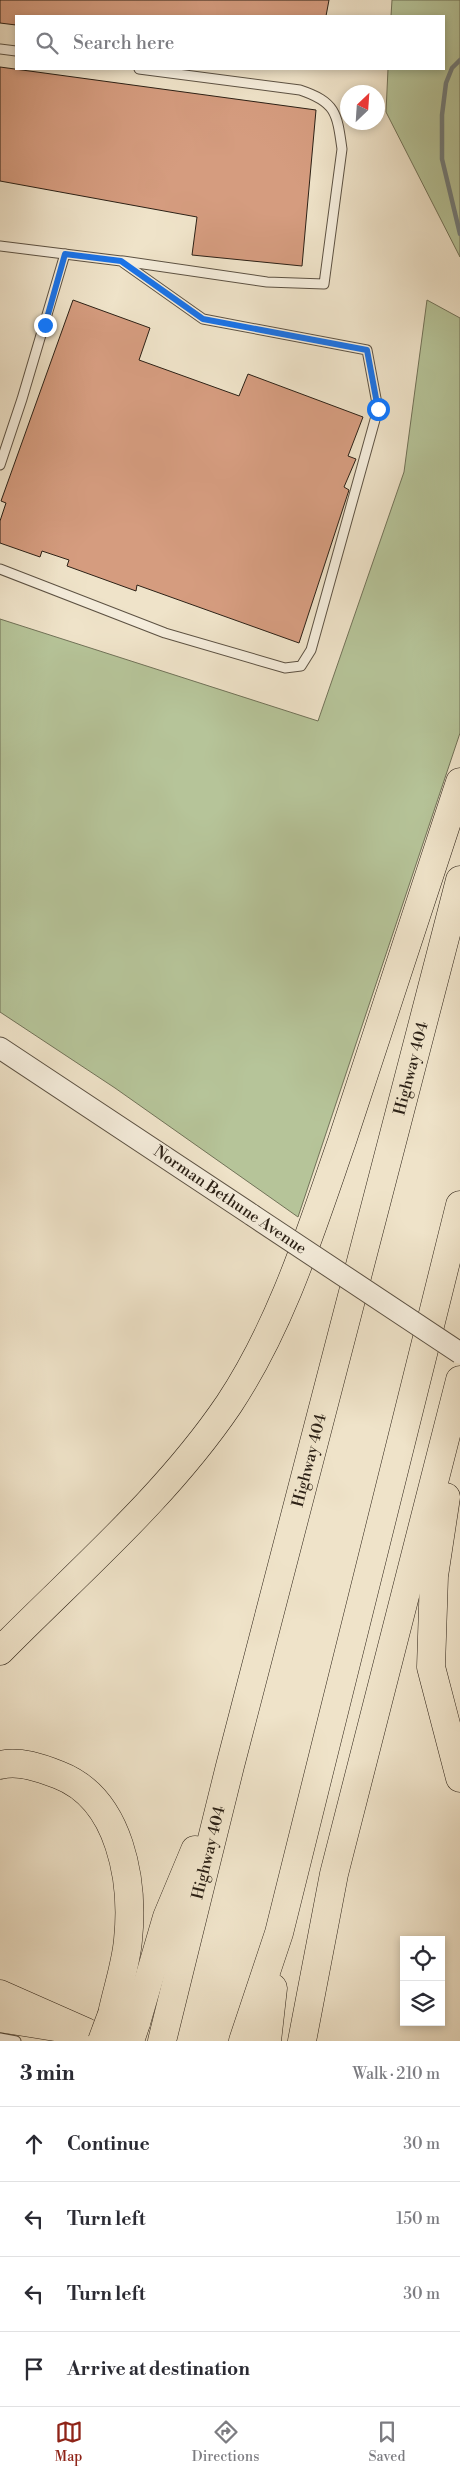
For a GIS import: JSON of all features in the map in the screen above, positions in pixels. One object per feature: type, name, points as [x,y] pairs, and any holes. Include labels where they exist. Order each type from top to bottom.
[{"type":"main road","points":[[0,1651],[117,1536],[190,1457],[230,1402],[264,1343],[299,1264],[460,782]]},
{"type":"main road","name":"Highway 404","points":[[141,2031],[167,1917],[230,1766],[460,880]]},
{"type":"main road","points":[[251,2040],[460,1205]]},
{"type":"main road","points":[[302,2041],[334,1874],[460,1380]]},
{"type":"main road","points":[[460,1414],[434,1576],[431,1667],[460,1778]]},
{"type":"main road","points":[[0,1765],[8,1763],[41,1768],[71,1779],[102,1807],[117,1840],[129,1892],[128,1941],[141,2031]]},
{"type":"main road","points":[[0,1994],[94,2036],[141,2031]]},
{"type":"main road","points":[[0,2018],[94,2036],[141,2031]]},
{"type":"street","name":"Norman Bethune Avenue","points":[[0,1048],[460,1353]]},
{"type":"lane","points":[[0,49],[15,52]]},
{"type":"lane","points":[[0,246],[267,282],[324,284],[342,149],[339,128],[331,104],[316,95],[300,90],[147,70]]},
{"type":"lane","points":[[0,465],[22,399],[65,254]]},
{"type":"lane","points":[[0,569],[165,632],[285,668],[301,666],[311,650],[378,409],[367,350],[203,319],[121,261]]},
{"type":"lane","points":[[0,2038],[16,2041]]},
{"type":"green space","points":[[392,0],[460,0],[460,257],[386,112],[388,70],[445,70],[445,15],[391,15]]},
{"type":"green space","points":[[427,300],[460,318],[460,733],[298,1217],[115,1088],[0,1012],[0,619],[318,721],[404,472]]},
{"type":"building","points":[[0,0],[329,0],[326,15],[15,15],[15,25],[0,23]]},
{"type":"building","points":[[0,67],[316,110],[302,266],[192,255],[197,217],[0,181]]},
{"type":"building","points":[[73,300],[150,328],[139,360],[239,396],[248,374],[363,417],[348,456],[356,459],[344,487],[349,490],[299,643],[137,585],[136,591],[67,566],[69,560],[42,551],[40,557],[0,543],[0,521],[6,503],[1,501]]},
{"type":"waterway","points":[[460,60],[452,68],[446,83],[442,115],[442,159],[460,234]]},
{"type":"route","points":[[45,325],[65,254],[121,261],[203,319],[367,350],[378,409]]}]
